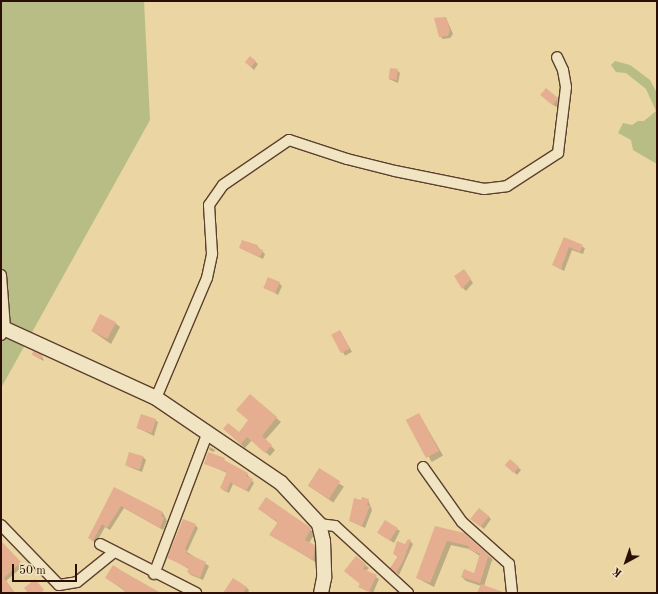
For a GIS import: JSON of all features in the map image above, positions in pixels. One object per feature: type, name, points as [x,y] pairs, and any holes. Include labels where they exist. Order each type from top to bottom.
[{"type":"street","points":[[156,398],[207,278],[212,254],[209,205],[223,185],[289,140],[347,159],[395,171],[484,189],[507,186],[558,153],[560,148],[566,87],[563,70],[557,57]]},
{"type":"street","points":[[1,275],[2,330],[156,398],[281,483],[319,524],[323,541],[324,578],[321,593]]},
{"type":"street","points":[[154,574],[208,432]]},
{"type":"street","points":[[423,467],[462,522],[509,564],[512,593]]},
{"type":"street","points":[[319,524],[334,526],[408,593]]},
{"type":"street","points":[[1,525],[59,585],[76,582],[114,552]]},
{"type":"street","points":[[100,544],[154,574],[196,593]]},
{"type":"green space","points":[[1,1],[144,1],[150,120],[1,388]]},
{"type":"green space","points":[[615,61],[630,65],[650,80],[657,93],[657,164],[633,150],[631,140],[618,133],[623,123],[632,125],[638,121],[644,121],[656,111],[646,89],[626,73],[616,72],[611,65]]},
{"type":"building","points":[[446,17],[450,30],[448,36],[439,37],[434,18]]},
{"type":"building","points":[[250,56],[256,61],[251,67],[245,62]]},
{"type":"building","points":[[390,68],[398,69],[397,80],[389,79]]},
{"type":"building","points":[[546,88],[558,98],[552,105],[540,95]]},
{"type":"building","points":[[564,237],[583,245],[580,252],[569,247],[561,269],[552,265]]},
{"type":"building","points":[[242,240],[258,245],[257,248],[263,250],[260,257],[239,248]]},
{"type":"building","points":[[464,269],[471,279],[462,289],[454,276]]},
{"type":"building","points":[[268,277],[280,282],[275,293],[263,288]]},
{"type":"building","points":[[100,314],[116,322],[107,339],[91,331]]},
{"type":"building","points":[[340,330],[350,349],[341,353],[331,335]]},
{"type":"building","points":[[33,351],[43,355],[41,359],[32,355]]},
{"type":"building","points":[[250,394],[277,417],[262,436],[272,445],[265,453],[247,437],[241,444],[223,429],[228,423],[239,432],[248,420],[236,410]]},
{"type":"building","points":[[419,413],[439,451],[426,458],[406,420]]},
{"type":"building","points":[[141,414],[156,419],[152,433],[136,428]]},
{"type":"building","points":[[129,452],[143,456],[140,470],[125,465]]},
{"type":"building","points":[[208,452],[225,458],[224,460],[248,473],[246,476],[253,479],[246,491],[230,482],[227,491],[220,488],[227,472],[204,464]]},
{"type":"building","points":[[510,459],[519,467],[514,473],[505,465]]},
{"type":"building","points":[[319,468],[340,481],[329,499],[308,486]]},
{"type":"building","points":[[114,487],[163,512],[161,516],[164,518],[160,528],[121,506],[107,528],[102,524],[93,541],[88,538]]},
{"type":"building","points":[[266,497],[311,528],[305,540],[315,545],[313,560],[269,535],[278,522],[258,509]]},
{"type":"building","points":[[362,497],[369,499],[367,505],[370,506],[362,526],[349,521],[354,498],[361,500]]},
{"type":"building","points":[[479,508],[489,516],[480,527],[470,519]]},
{"type":"building","points":[[183,519],[196,524],[185,549],[187,551],[186,553],[206,562],[200,578],[187,572],[189,568],[167,558]]},
{"type":"building","points":[[385,520],[398,528],[390,541],[377,533]]},
{"type":"building","points":[[435,526],[464,533],[493,559],[488,557],[480,583],[461,577],[464,569],[474,573],[480,554],[468,549],[469,546],[447,541],[430,583],[416,578]]},
{"type":"building","points":[[408,539],[411,540],[403,561],[396,573],[390,568],[398,556],[393,554],[397,541],[405,544]]},
{"type":"building","points":[[1,541],[21,562],[4,578],[15,593],[1,593]]},
{"type":"building","points":[[356,556],[366,564],[363,569],[377,575],[369,592],[358,587],[360,584],[344,571]]},
{"type":"building","points":[[113,565],[161,593],[123,593],[125,590],[105,578]]},
{"type":"building","points":[[233,578],[247,587],[243,593],[223,593]]},
{"type":"building","points":[[35,579],[44,590],[41,593],[28,593],[24,588]]},
{"type":"building","points":[[481,584],[503,592],[503,593],[477,593]]}]
